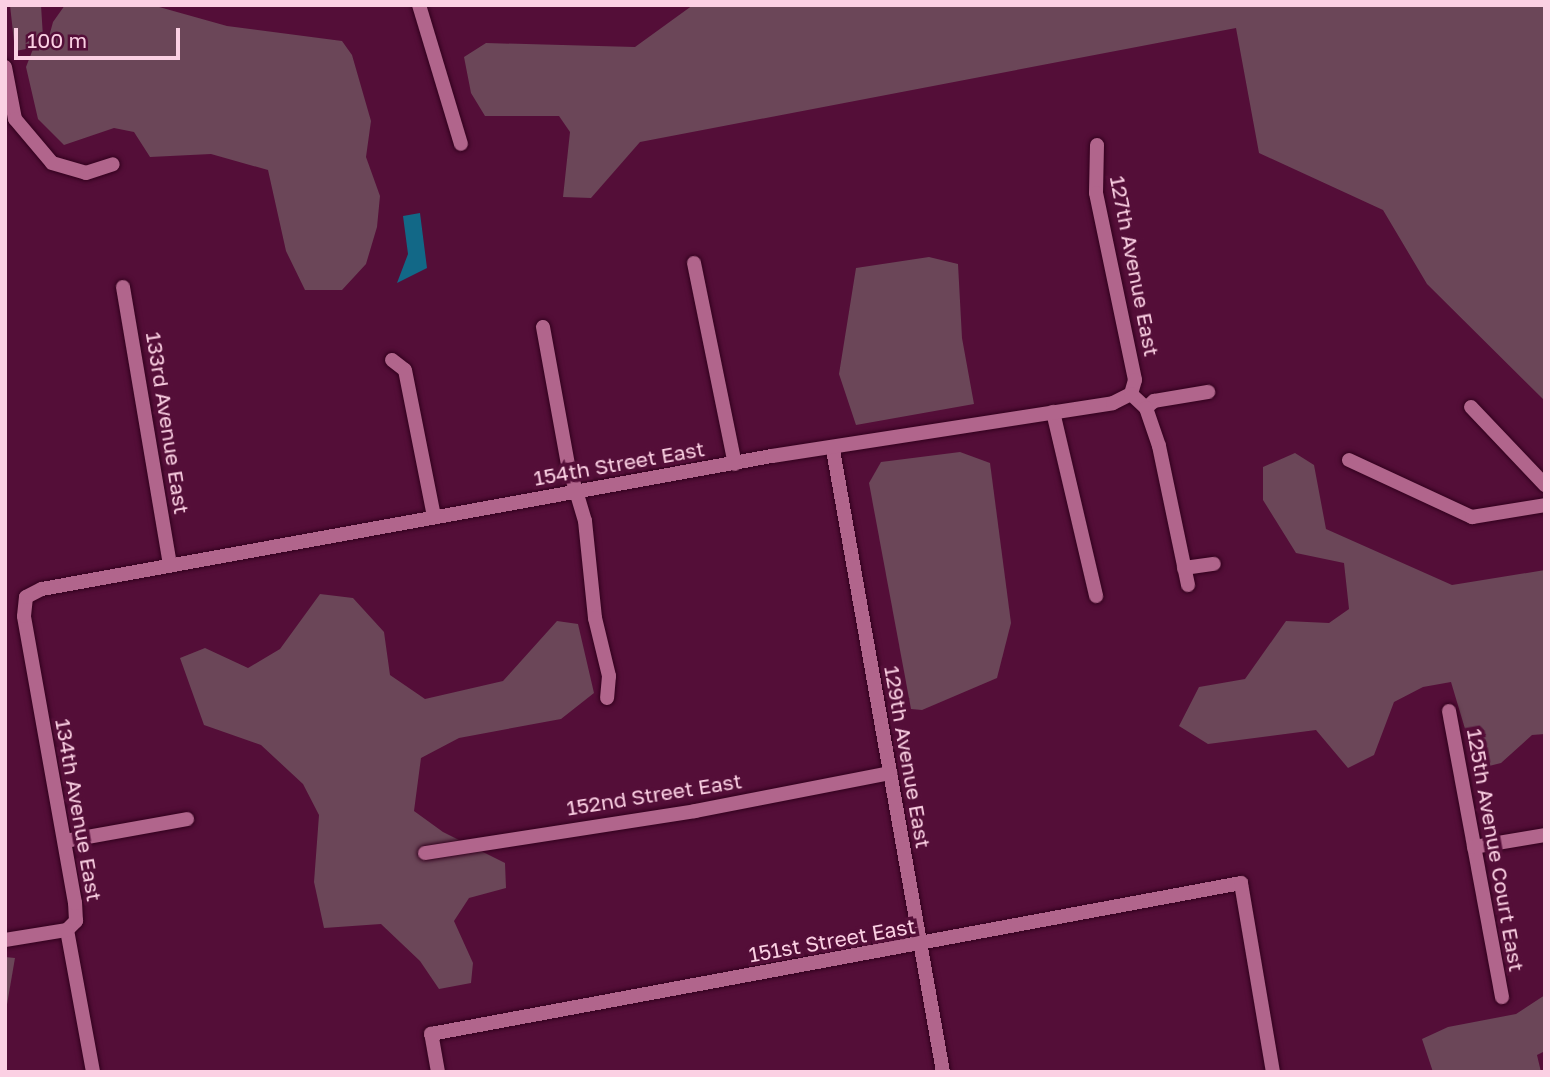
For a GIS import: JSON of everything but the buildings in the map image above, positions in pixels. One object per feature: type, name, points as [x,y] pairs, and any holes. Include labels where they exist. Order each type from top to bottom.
[{"type":"street","points":[[419,5],[461,144]]},
{"type":"street","points":[[5,67],[10,120],[33,144],[63,169],[86,173],[113,164]]},
{"type":"street","name":"127th Avenue East","points":[[1097,145],[1096,193],[1135,380],[1131,394]]},
{"type":"street","points":[[694,263],[735,464]]},
{"type":"street","name":"133rd Avenue East","points":[[123,287],[170,565]]},
{"type":"street","points":[[543,327],[568,464],[579,492],[595,618],[608,676],[607,698]]},
{"type":"street","points":[[392,360],[405,370],[434,516]]},
{"type":"street","points":[[1146,408],[1154,401],[1208,392]]},
{"type":"street","points":[[1131,394],[1146,408],[1160,446],[1188,585]]},
{"type":"street","name":"154th Street East","points":[[29,594],[434,516],[1113,402],[1131,394]]},
{"type":"street","points":[[1471,407],[1545,485]]},
{"type":"street","points":[[1054,412],[1096,596]]},
{"type":"street","name":"129th Avenue East","points":[[833,450],[943,1072]]},
{"type":"street","points":[[1349,460],[1472,517],[1545,505]]},
{"type":"street","points":[[1184,568],[1214,564]]},
{"type":"street","name":"134th Avenue East","points":[[29,594],[24,607],[26,634],[77,916],[67,930],[93,1072]]},
{"type":"street","name":"125th Avenue Court East","points":[[1449,711],[1502,997]]},
{"type":"street","name":"152nd Street East","points":[[425,852],[695,811],[890,773]]},
{"type":"street","points":[[65,841],[187,819]]},
{"type":"street","points":[[1474,847],[1545,835]]},
{"type":"street","name":"151st Street East","points":[[438,1072],[431,1034],[922,946],[1241,883],[1273,1072]]},
{"type":"street","points":[[5,940],[67,930]]},
{"type":"shaded area","points":[[10,5],[41,5],[43,37],[32,48],[15,51]]},
{"type":"shaded area","points":[[65,5],[152,5],[227,26],[342,41],[352,55],[371,121],[366,157],[380,196],[377,227],[366,264],[342,290],[305,290],[286,251],[268,170],[211,154],[150,157],[134,132],[114,128],[64,145],[38,119],[26,67],[33,49],[47,44],[53,22]]},
{"type":"shaded area","points":[[693,5],[1545,5],[1545,401],[1427,284],[1383,210],[1259,153],[1236,28],[640,142],[591,198],[563,197],[570,132],[559,116],[485,116],[471,93],[464,57],[486,43],[635,47]]},
{"type":"shaded area","points":[[929,257],[958,264],[962,338],[974,404],[856,425],[839,374],[856,268]]},
{"type":"shaded area","points":[[960,452],[990,463],[1011,623],[997,678],[922,710],[911,709],[869,483],[881,462]]},
{"type":"shaded area","points":[[1295,453],[1314,465],[1326,529],[1452,585],[1545,570],[1545,734],[1532,735],[1501,763],[1477,769],[1451,682],[1423,687],[1394,702],[1374,755],[1348,768],[1316,730],[1208,744],[1179,726],[1199,687],[1245,679],[1286,621],[1329,623],[1349,609],[1344,563],[1296,553],[1263,500],[1263,467]]},
{"type":"shaded area","points":[[320,594],[353,598],[384,632],[390,675],[425,699],[503,681],[557,621],[578,624],[594,693],[561,719],[459,738],[421,758],[414,811],[443,832],[505,863],[506,888],[469,898],[454,921],[473,963],[471,983],[439,989],[420,961],[381,924],[324,928],[314,882],[319,815],[303,784],[261,745],[204,725],[180,658],[205,648],[248,668],[280,649]]},
{"type":"shaded area","points":[[5,957],[15,958],[5,1016]]},
{"type":"shaded area","points":[[1545,995],[1545,1051],[1537,1055],[1541,1072],[1433,1072],[1422,1039],[1448,1027],[1516,1014]]},
{"type":"water","points":[[420,213],[427,268],[397,283],[408,254],[403,216]]}]
